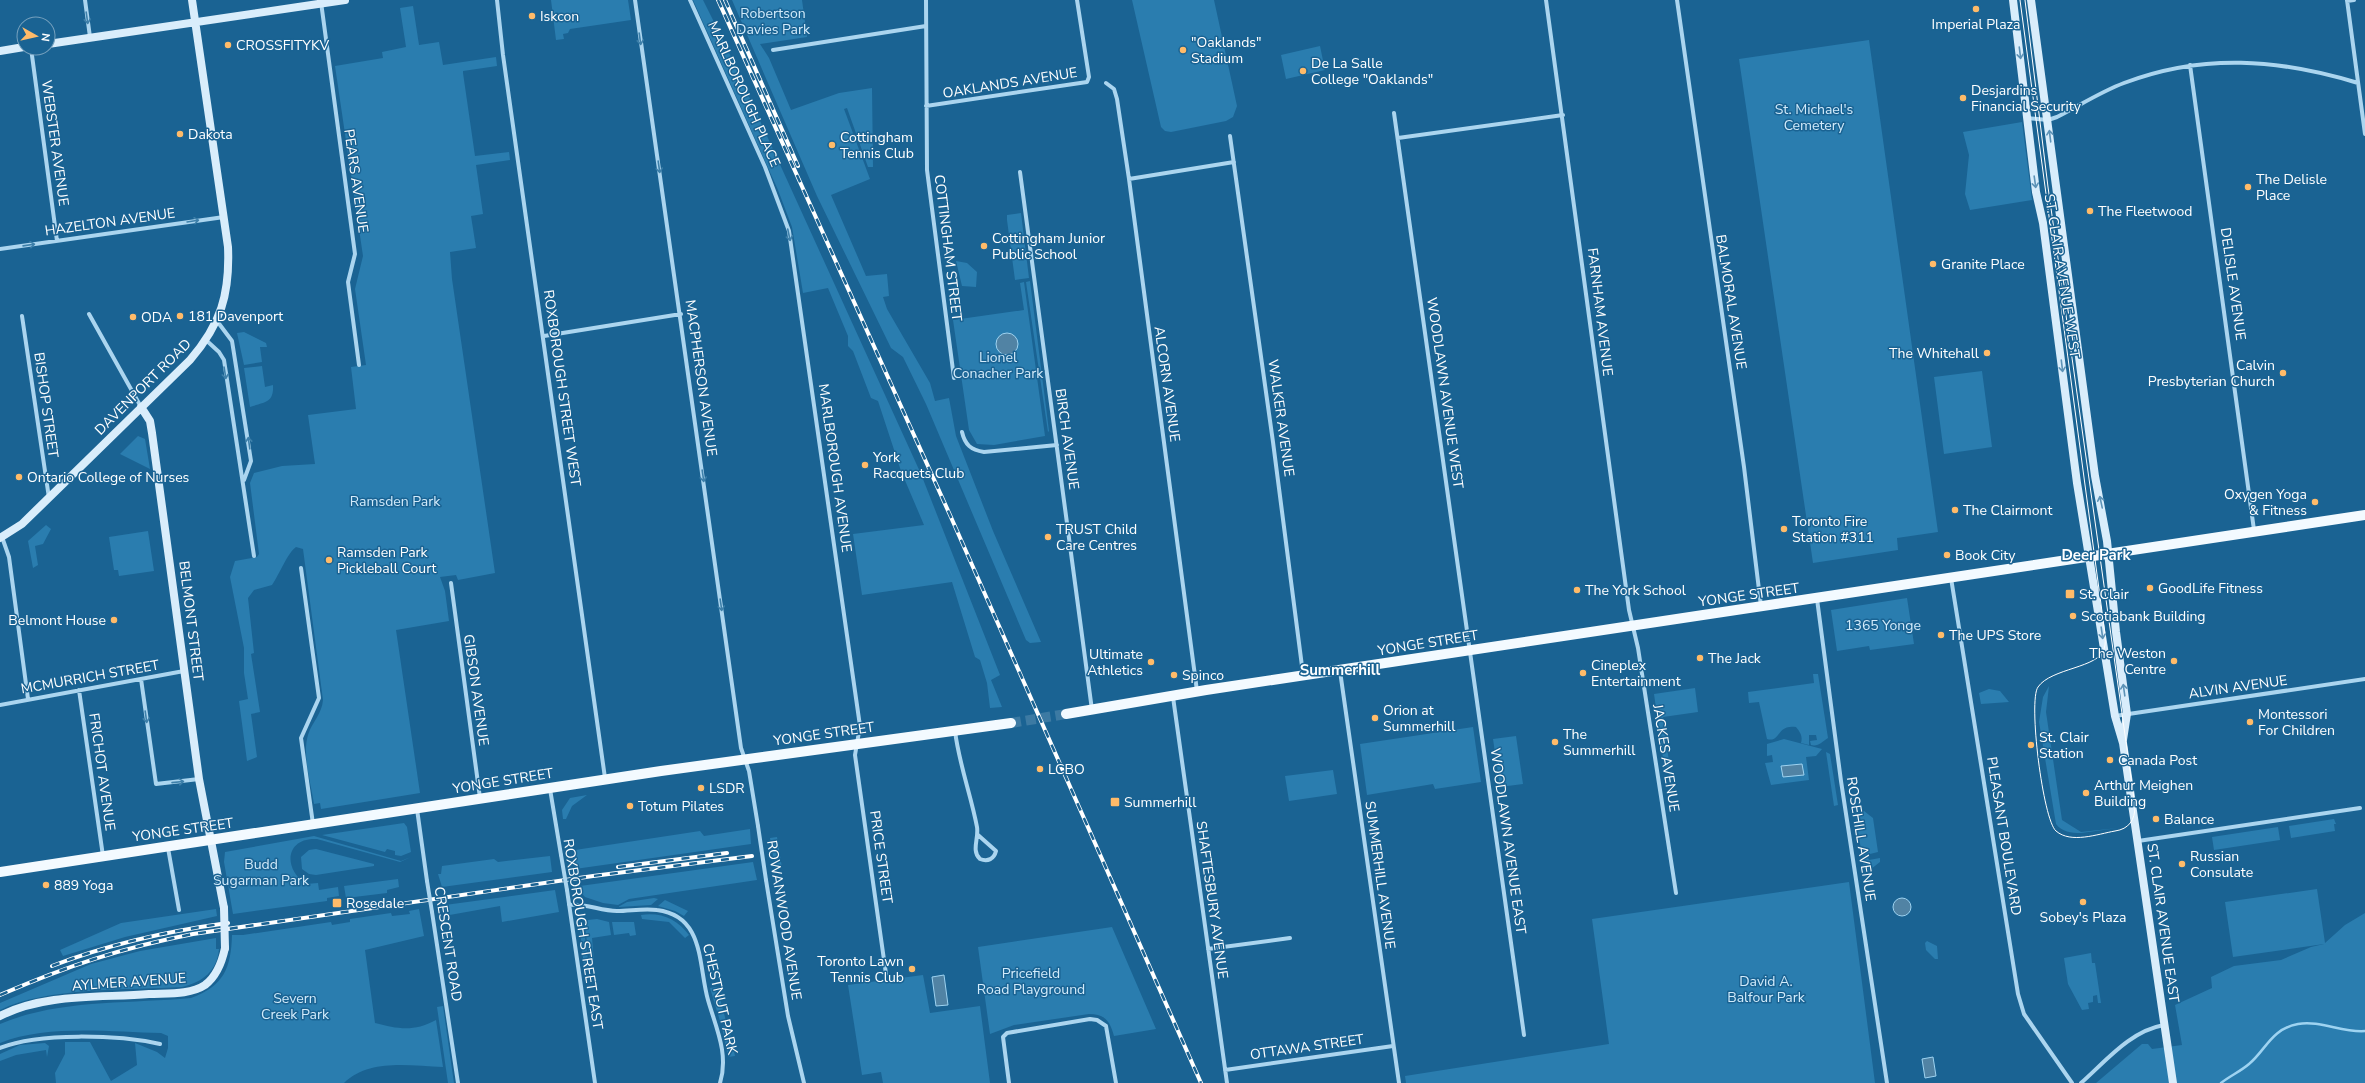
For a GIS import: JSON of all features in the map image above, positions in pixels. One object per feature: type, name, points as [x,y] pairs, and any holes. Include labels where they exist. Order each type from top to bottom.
[{"type":"main road","name":"DAVENPORT ROAD","points":[[1,538],[22,524],[190,360],[207,341],[217,321],[226,294],[229,272],[224,217],[192,0]]},
{"type":"main road","points":[[56,43],[321,2],[345,0]]},
{"type":"main road","name":"ST. CLAIR AVENUE WEST","points":[[2013,0],[2036,192],[2043,223],[2077,483],[2089,555]]},
{"type":"main road","name":"ST. CLAIR AVENUE WEST","points":[[2031,0],[2107,553]]},
{"type":"main road","points":[[0,51],[16,48]]},
{"type":"main road","name":"BELMONT STREET","points":[[141,407],[150,421],[152,433],[199,779],[210,840]]},
{"type":"main road","name":"YONGE STREET","points":[[1066,714],[1340,670],[1817,599],[2089,555],[2365,515]]},
{"type":"main road","name":"ST. CLAIR AVENUE EAST","points":[[2107,553],[2128,714],[2123,742]]},
{"type":"main road","name":"ST. CLAIR AVENUE EAST","points":[[2089,555],[2115,716],[2123,742],[2174,1083]]},
{"type":"main road","name":"YONGE STREET","points":[[0,872],[744,759],[1011,723]]},
{"type":"main road","name":"AYLMER AVENUE","points":[[0,1016],[30,1004],[56,1000],[177,993],[198,989],[211,980],[218,971],[224,948],[224,908],[210,840]]},
{"type":"street","points":[[85,0],[90,37]]},
{"type":"street","name":"ROXBOROUGH STREET WEST","points":[[497,0],[503,55],[544,336],[605,780]]},
{"type":"street","name":"MACPHERSON AVENUE","points":[[635,0],[744,759]]},
{"type":"street","name":"MARLBOROUGH PLACE","points":[[690,0],[777,198]]},
{"type":"street","name":"COTTINGHAM STREET","points":[[926,0],[926,106],[929,199],[954,378]]},
{"type":"street","name":"OAKLANDS AVENUE","points":[[926,106],[1087,82],[1089,77],[1077,0]]},
{"type":"street","name":"FARNHAM AVENUE","points":[[1546,0],[1633,626]]},
{"type":"street","name":"BALMORAL AVENUE","points":[[1677,0],[1744,467],[1761,607]]},
{"type":"street","points":[[2354,0],[2347,0],[2365,134]]},
{"type":"street","name":"PEARS AVENUE","points":[[321,2],[355,254],[348,282],[359,365]]},
{"type":"street","points":[[773,50],[926,26]]},
{"type":"street","name":"WEBSTER AVENUE","points":[[32,56],[57,241]]},
{"type":"street","points":[[2027,118],[2048,120],[2057,117],[2123,83],[2162,69],[2190,64],[2242,62],[2277,64],[2311,70],[2358,83]]},
{"type":"street","name":"DELISLE AVENUE","points":[[2190,64],[2254,530]]},
{"type":"street","name":"ALCORN AVENUE","points":[[1106,83],[1114,89],[1117,99],[1129,179],[1197,692]]},
{"type":"street","name":"WOODLAWN AVENUE WEST","points":[[1394,113],[1469,651]]},
{"type":"street","points":[[1398,138],[1563,115]]},
{"type":"street","name":"WALKER AVENUE","points":[[1230,136],[1274,442],[1303,677]]},
{"type":"street","points":[[1129,179],[1234,162]]},
{"type":"street","name":"BIRCH AVENUE","points":[[1020,172],[1092,710]]},
{"type":"street","name":"MARLBOROUGH AVENUE","points":[[777,198],[789,232],[804,327],[860,726],[857,743]]},
{"type":"street","name":"HAZELTON AVENUE","points":[[0,249],[224,217]]},
{"type":"street","points":[[89,314],[141,407]]},
{"type":"street","points":[[544,336],[681,314]]},
{"type":"street","name":"BISHOP STREET","points":[[22,316],[49,498]]},
{"type":"street","points":[[217,321],[232,341],[251,461],[244,480]]},
{"type":"street","points":[[207,341],[219,352],[224,360],[244,480],[254,556]]},
{"type":"street","points":[[962,432],[966,444],[977,451],[984,452],[1057,445]]},
{"type":"street","points":[[1,538],[9,557],[28,699]]},
{"type":"street","points":[[301,568],[319,698],[301,738],[313,824]]},
{"type":"street","name":"PLEASANT BOULEVARD","points":[[1951,577],[2018,994],[2024,1014],[2072,1083]]},
{"type":"street","name":"GIBSON AVENUE","points":[[451,583],[480,799]]},
{"type":"street","name":"ROSEHILL AVENUE","points":[[1817,599],[1841,781],[1887,1083]]},
{"type":"street","name":"JACKES AVENUE","points":[[1633,626],[1638,648],[1676,893]]},
{"type":"street","name":"WOODLAWN AVENUE EAST","points":[[1469,651],[1524,1035]]},
{"type":"street","name":"SUMMERHILL AVENUE","points":[[1340,670],[1399,1083]]},
{"type":"street","name":"MCMURRICH STREET","points":[[0,705],[184,671]]},
{"type":"street","points":[[141,679],[156,784],[199,779]]},
{"type":"street","name":"ALVIN AVENUE","points":[[2115,716],[2365,679]]},
{"type":"street","name":"FRICHOT AVENUE","points":[[79,690],[103,856]]},
{"type":"street","name":"SHAFTESBURY AVENUE","points":[[1173,696],[1227,1083]]},
{"type":"street","points":[[955,730],[960,764],[967,780],[978,835],[975,846],[977,856],[980,860],[988,860],[992,858],[996,851],[978,835]]},
{"type":"street","name":"PRICE STREET","points":[[857,743],[855,755],[886,974]]},
{"type":"street","name":"ROWANWOOD AVENUE","points":[[744,759],[749,771],[788,1016],[804,1083]]},
{"type":"street","name":"ROXBOROUGH STREET EAST","points":[[550,788],[562,855],[595,1083]]},
{"type":"street","name":"CRESCENT ROAD","points":[[417,808],[458,1083]]},
{"type":"street","points":[[2138,841],[2360,808]]},
{"type":"street","points":[[168,846],[180,910]]},
{"type":"street","name":"CHESTNUT PARK","points":[[569,905],[584,904],[616,911],[664,911],[678,917],[692,930],[698,944],[708,1000],[722,1045],[724,1065],[720,1083]]},
{"type":"street","points":[[1208,949],[1290,938]]},
{"type":"street","points":[[1009,1083],[1003,1037],[1007,1033],[1090,1019],[1097,1020],[1106,1026],[1116,1083]]},
{"type":"street","points":[[2081,1083],[2133,1036],[2151,1027],[2165,1025]]},
{"type":"street","points":[[0,1048],[19,1041],[51,1037],[139,1040],[160,1044]]},
{"type":"street","name":"OTTAWA STREET","points":[[1224,1070],[1393,1046]]},
{"type":"green space","points":[[551,0],[628,0],[631,20],[570,29],[568,33],[563,34],[564,39],[556,40]]},
{"type":"green space","points":[[693,0],[703,0],[726,46],[921,474],[1000,675],[991,680],[1002,707],[990,708],[987,683],[980,660],[975,657],[952,582],[862,595],[853,534],[924,525],[901,471],[878,401],[871,398],[853,351],[848,346],[848,336],[828,288],[803,293],[792,227],[778,190]]},
{"type":"green space","name":"Robertson Davies Park","points":[[732,0],[802,0],[807,37],[760,44],[769,58],[791,110],[839,93],[872,88],[873,167],[868,167],[847,108],[844,109],[870,179],[831,195],[866,276],[887,274],[889,296],[883,297],[887,309],[930,383],[935,401],[949,398],[956,436],[993,531],[1041,642],[1030,643],[1026,640],[926,404],[903,357],[891,348],[817,196]]},
{"type":"green space","name":"\"Oaklands\" Stadium","points":[[1132,0],[1214,0],[1237,106],[1233,117],[1226,121],[1171,132],[1165,131],[1161,127]]},
{"type":"green space","name":"Ramsden Park","points":[[413,6],[419,45],[439,42],[443,65],[496,57],[497,66],[463,71],[463,73],[475,156],[509,152],[510,160],[476,165],[483,214],[471,216],[476,248],[450,252],[452,279],[495,573],[458,580],[456,575],[440,577],[445,591],[449,621],[396,630],[420,793],[321,809],[320,803],[314,804],[306,760],[306,743],[308,735],[321,710],[323,700],[303,549],[296,547],[293,550],[272,585],[254,590],[248,598],[254,653],[251,654],[260,712],[251,714],[257,757],[247,761],[239,701],[248,699],[244,673],[244,648],[230,577],[235,561],[257,557],[259,554],[250,483],[254,473],[282,466],[315,464],[308,415],[356,409],[351,367],[366,365],[355,289],[363,256],[335,66],[383,58],[382,52],[406,47],[400,8]]},
{"type":"green space","name":"St. Michael's Cemetery","points":[[1869,40],[1938,532],[1897,538],[1898,550],[1813,563],[1739,59]]},
{"type":"green space","points":[[1320,46],[1325,70],[1286,79],[1281,55]]},
{"type":"green space","points":[[2022,122],[2032,200],[1970,210],[1965,194],[1969,155],[1963,132]]},
{"type":"green space","points":[[1021,213],[1029,278],[1015,280],[1007,215]]},
{"type":"green space","points":[[956,261],[967,263],[977,272],[976,287],[962,286]]},
{"type":"green space","points":[[1030,281],[1049,431],[1048,432],[1026,282]]},
{"type":"green space","name":"Lionel Conacher Park","points":[[1024,282],[1045,436],[994,445],[977,444],[969,430],[953,320],[1024,310],[1020,283]]},
{"type":"green space","points":[[244,332],[266,343],[267,347],[260,347],[262,362],[244,365],[237,333]]},
{"type":"green space","points":[[262,366],[265,387],[273,385],[272,395],[268,401],[250,407],[244,368]]},
{"type":"green space","points":[[1982,371],[1992,447],[1944,454],[1934,377]]},
{"type":"green space","points":[[138,436],[145,439],[150,469],[120,454]]},
{"type":"green space","points":[[46,525],[51,529],[43,544],[35,546],[38,565],[33,568],[28,541]]},
{"type":"green space","points":[[148,531],[154,571],[119,576],[118,570],[114,570],[109,537]]},
{"type":"green space","name":"1365 Yonge","points":[[1907,598],[1914,644],[1870,650],[1869,646],[1837,651],[1831,610]]},
{"type":"green space","points":[[1813,674],[1818,674],[1828,738],[1820,744],[1811,745],[1810,741],[1817,740],[1816,735],[1809,735],[1809,745],[1801,743],[1802,741],[1799,731],[1796,727],[1790,727],[1785,728],[1775,738],[1771,740],[1767,739],[1759,702],[1749,703],[1748,692],[1814,683]]},
{"type":"green space","points":[[2049,686],[2046,712],[2062,820],[2081,832],[2118,828],[2074,833],[2067,832],[2058,827],[2056,824],[2039,722],[2043,697]]},
{"type":"green space","points":[[1695,688],[1698,712],[1663,717],[1670,769],[1664,765],[1654,694]]},
{"type":"green space","points":[[1989,689],[2000,691],[2009,702],[1981,704],[1979,693]]},
{"type":"green space","points":[[1473,727],[1481,782],[1435,789],[1433,784],[1367,795],[1360,744]]},
{"type":"green space","points":[[1516,736],[1523,784],[1500,787],[1493,739]]},
{"type":"green space","points":[[1784,739],[1822,749],[1816,756],[1806,757],[1809,780],[1771,785],[1765,763],[1773,762],[1772,755],[1767,756],[1767,744]]},
{"type":"green space","points":[[1826,752],[1830,754],[1838,805],[1834,806]]},
{"type":"green space","points":[[1333,770],[1337,794],[1289,801],[1285,776]]},
{"type":"green space","points":[[587,795],[572,806],[566,819],[563,819],[562,810],[570,798]]},
{"type":"green space","points":[[1864,811],[1873,818],[1878,852],[1862,856],[1856,818],[1860,817],[1861,812]]},
{"type":"green space","points":[[2334,819],[2336,824],[2334,824],[2335,831],[2291,838],[2289,826]]},
{"type":"green space","points":[[404,823],[407,827],[411,852],[401,856],[395,855],[395,851],[387,849],[385,852],[322,835]]},
{"type":"green space","points":[[2278,827],[2280,840],[2214,850],[2212,837]]},
{"type":"green space","points":[[750,829],[751,844],[575,869],[573,852],[575,850],[700,831],[704,836]]},
{"type":"green space","name":"Budd Sugarman Park","points":[[314,836],[401,861],[411,857],[400,862],[317,839],[307,840],[299,843],[294,848],[291,855],[293,870],[306,884],[318,883],[319,890],[338,887],[339,896],[327,898],[327,901],[233,914],[224,862],[225,852]]},
{"type":"green space","points":[[777,837],[782,868],[775,869],[770,838]]},
{"type":"green space","points":[[316,849],[374,864],[374,866],[316,875],[309,874],[302,869],[301,857],[309,850]]},
{"type":"green space","points":[[550,856],[552,872],[442,887],[438,874],[441,874],[442,866],[494,859],[498,862]]},
{"type":"green space","points":[[1862,858],[1868,858],[1869,860],[1880,858],[1880,862],[1871,869],[1872,871],[1865,873]]},
{"type":"green space","points":[[753,862],[757,880],[629,899],[618,905],[603,903],[585,897],[578,889],[580,886]]},
{"type":"green space","points":[[398,879],[399,887],[387,890],[387,893],[346,898],[344,886]]},
{"type":"green space","name":"David A. Balfour Park","points":[[1849,882],[1875,1083],[1406,1083],[1405,1076],[1609,1044],[1592,919]]},
{"type":"green space","points":[[2317,889],[2325,943],[2345,925],[2365,913],[2365,1083],[2096,1083],[2142,1044],[2148,1044],[2152,1049],[2182,1045],[2175,1005],[2212,988],[2211,977],[2234,966],[2281,960],[2311,947],[2324,944],[2233,957],[2225,902]]},
{"type":"green space","points":[[555,890],[559,912],[502,922],[500,906],[444,916],[445,905]]},
{"type":"green space","points":[[654,898],[658,899],[651,905],[618,907],[627,902]]},
{"type":"green space","points":[[665,900],[688,911],[684,916],[675,911],[658,906]]},
{"type":"green space","points":[[216,909],[217,916],[125,937],[63,956],[60,950],[121,923]]},
{"type":"green space","name":"Severn Creek Park","points":[[419,909],[424,936],[365,950],[375,1023],[391,1027],[413,1028],[436,1020],[443,1067],[391,1065],[378,1067],[354,1075],[344,1083],[56,1083],[55,1073],[65,1054],[65,1042],[90,1042],[111,1081],[137,1065],[135,1043],[157,1052],[165,1058],[168,1048],[168,1036],[161,1033],[79,1030],[38,1033],[18,1037],[0,1043],[0,1024],[46,1010],[94,1004],[191,998],[202,993],[211,988],[224,974],[230,957],[232,935],[243,935],[331,922],[332,925],[350,922],[350,919],[391,913],[392,916],[410,914],[409,911]]},
{"type":"green space","points":[[648,914],[668,918],[684,929],[689,935],[685,938],[669,922],[642,919],[641,915]]},
{"type":"green space","points":[[597,919],[609,922],[611,935],[592,938],[594,961],[590,963],[585,928],[588,920]]},
{"type":"green space","points":[[579,921],[583,923],[589,967],[584,967]]},
{"type":"green space","points":[[612,922],[634,922],[636,935],[630,936],[629,933],[614,935]]},
{"type":"green space","name":"Pricefield Road Playground","points":[[1112,927],[1156,1029],[1114,1036],[1111,1026],[1106,1019],[1099,1015],[1089,1014],[1014,1025],[990,1034],[978,947]]},
{"type":"green space","points":[[216,938],[216,949],[219,949],[215,964],[208,974],[190,985],[182,987],[64,993],[40,997],[0,1010],[0,1003],[91,964],[140,951]]},
{"type":"green space","points":[[1927,941],[1937,946],[1938,959],[1935,959],[1926,950],[1925,943]]},
{"type":"green space","points":[[2091,953],[2092,963],[2095,963],[2101,1003],[2098,1003],[2097,995],[2093,996],[2093,1002],[2088,1003],[2089,1009],[2082,1010],[2068,984],[2064,958]]},
{"type":"green space","points":[[923,975],[930,1013],[980,1006],[990,1083],[883,1083],[881,1072],[862,1075],[848,985]]},
{"type":"green space","points":[[717,987],[726,1021],[720,1021],[710,988]]},
{"type":"green space","points":[[443,1006],[454,1083],[448,1083],[437,1007]]},
{"type":"green space","points":[[728,1024],[735,1056],[728,1057],[722,1027]]},
{"type":"green space","points":[[45,1043],[49,1046],[47,1057],[46,1050],[16,1055],[0,1061],[0,1054],[20,1045]]},
{"type":"shaded area","points":[[1007,333],[1015,336],[1018,344],[1015,352],[1007,355],[999,352],[996,344],[999,336]]},
{"type":"shaded area","points":[[1802,764],[1804,775],[1783,777],[1781,766]]},
{"type":"shaded area","points":[[1902,898],[1908,901],[1911,907],[1908,913],[1902,916],[1896,913],[1893,907],[1896,901]]},
{"type":"shaded area","points":[[944,975],[948,1005],[936,1006],[932,977]]},
{"type":"shaded area","points":[[1933,1057],[1936,1076],[1925,1078],[1922,1059]]},
{"type":"waterway","points":[[2221,1083],[2243,1069],[2275,1035],[2281,1030],[2289,1027],[2306,1023],[2348,1030],[2365,1031]]},
{"type":"tunnel","points":[[1011,723],[1066,714]]},
{"type":"tram line","points":[[2020,0],[2105,634],[2105,645],[2100,655],[2093,660],[2044,681],[2038,687],[2035,697],[2038,760],[2046,806],[2051,822],[2056,831],[2062,835],[2077,838],[2093,836],[2124,828],[2132,820],[2135,806],[2048,187],[2025,0]]},
{"type":"railway","points":[[718,0],[950,515],[1201,1083]]},
{"type":"railway","points":[[725,0],[798,166]]},
{"type":"railway","points":[[618,867],[727,853]]},
{"type":"railway","points":[[0,995],[48,975],[95,959],[142,945],[193,934],[593,876],[752,856]]},
{"type":"railway","points":[[52,966],[95,951],[139,939],[228,923]]},
{"type":"place","name":"Imperial Plaza","points":[[1976,9]]},
{"type":"place","name":"Iskcon","points":[[532,16]]},
{"type":"place","name":"CROSSFITYKV","points":[[228,45]]},
{"type":"place","name":"\"Oaklands\" Stadium","points":[[1183,50]]},
{"type":"place","name":"De La Salle College \"Oaklands\"","points":[[1303,71]]},
{"type":"place","name":"Desjardins Financial Security","points":[[1963,98]]},
{"type":"place","name":"Dakota","points":[[180,134]]},
{"type":"place","name":"Cottingham Tennis Club","points":[[832,145]]},
{"type":"place","name":"The Delisle Place","points":[[2248,187]]},
{"type":"place","name":"The Fleetwood","points":[[2090,211]]},
{"type":"place","name":"Cottingham Junior Public School","points":[[984,246]]},
{"type":"place","name":"Granite Place","points":[[1933,264]]},
{"type":"place","name":"181 Davenport","points":[[180,316]]},
{"type":"place","name":"ODA","points":[[133,317]]},
{"type":"place","name":"The Whitehall","points":[[1987,353]]},
{"type":"place","name":"Calvin Presbyterian Church","points":[[2283,373]]},
{"type":"place","name":"York Racquets Club","points":[[865,465]]},
{"type":"place","name":"Ontario College of Nurses","points":[[19,477]]},
{"type":"place","name":"Oxygen Yoga & Fitness","points":[[2315,502]]},
{"type":"place","name":"The Clairmont","points":[[1955,510]]},
{"type":"place","name":"Toronto Fire Station #311","points":[[1784,529]]},
{"type":"place","name":"TRUST Child Care Centres","points":[[1048,537]]},
{"type":"place","name":"Book City","points":[[1947,555]]},
{"type":"place","name":"Ramsden Park Pickleball Court","points":[[329,560]]},
{"type":"place","name":"GoodLife Fitness","points":[[2150,588]]},
{"type":"place","name":"The York School","points":[[1577,590]]},
{"type":"place","name":"St. Clair","points":[[2070,594]]},
{"type":"place","name":"Scotiabank Building","points":[[2073,616]]},
{"type":"place","name":"Belmont House","points":[[114,620]]},
{"type":"place","name":"The UPS Store","points":[[1941,635]]},
{"type":"place","name":"The Jack","points":[[1700,658]]},
{"type":"place","name":"The Weston Centre","points":[[2174,661]]},
{"type":"place","name":"Ultimate Athletics","points":[[1151,662]]},
{"type":"place","name":"Cineplex Entertainment","points":[[1583,673]]},
{"type":"place","name":"Spinco","points":[[1174,675]]},
{"type":"place","name":"Orion at Summerhill","points":[[1375,718]]},
{"type":"place","name":"Montessori For Children","points":[[2250,722]]},
{"type":"place","name":"The Summerhill","points":[[1555,742]]},
{"type":"place","name":"St. Clair Station","points":[[2031,745]]},
{"type":"place","name":"Canada Post","points":[[2110,760]]},
{"type":"place","name":"LCBO","points":[[1040,769]]},
{"type":"place","name":"LSDR","points":[[701,788]]},
{"type":"place","name":"Arthur Meighen Building","points":[[2086,793]]},
{"type":"place","name":"Summerhill","points":[[1115,802]]},
{"type":"place","name":"Totum Pilates","points":[[630,806]]},
{"type":"place","name":"Balance","points":[[2156,819]]},
{"type":"place","name":"Russian Consulate","points":[[2182,864]]},
{"type":"place","name":"889 Yoga","points":[[46,885]]},
{"type":"place","name":"Sobey's Plaza","points":[[2083,902]]},
{"type":"place","name":"Rosedale","points":[[337,903]]},
{"type":"place","name":"Toronto Lawn Tennis Club","points":[[912,969]]},
{"type":"district","name":"Deer Park","points":[[2096,555]]},
{"type":"district","name":"Summerhill","points":[[1340,670]]}]
